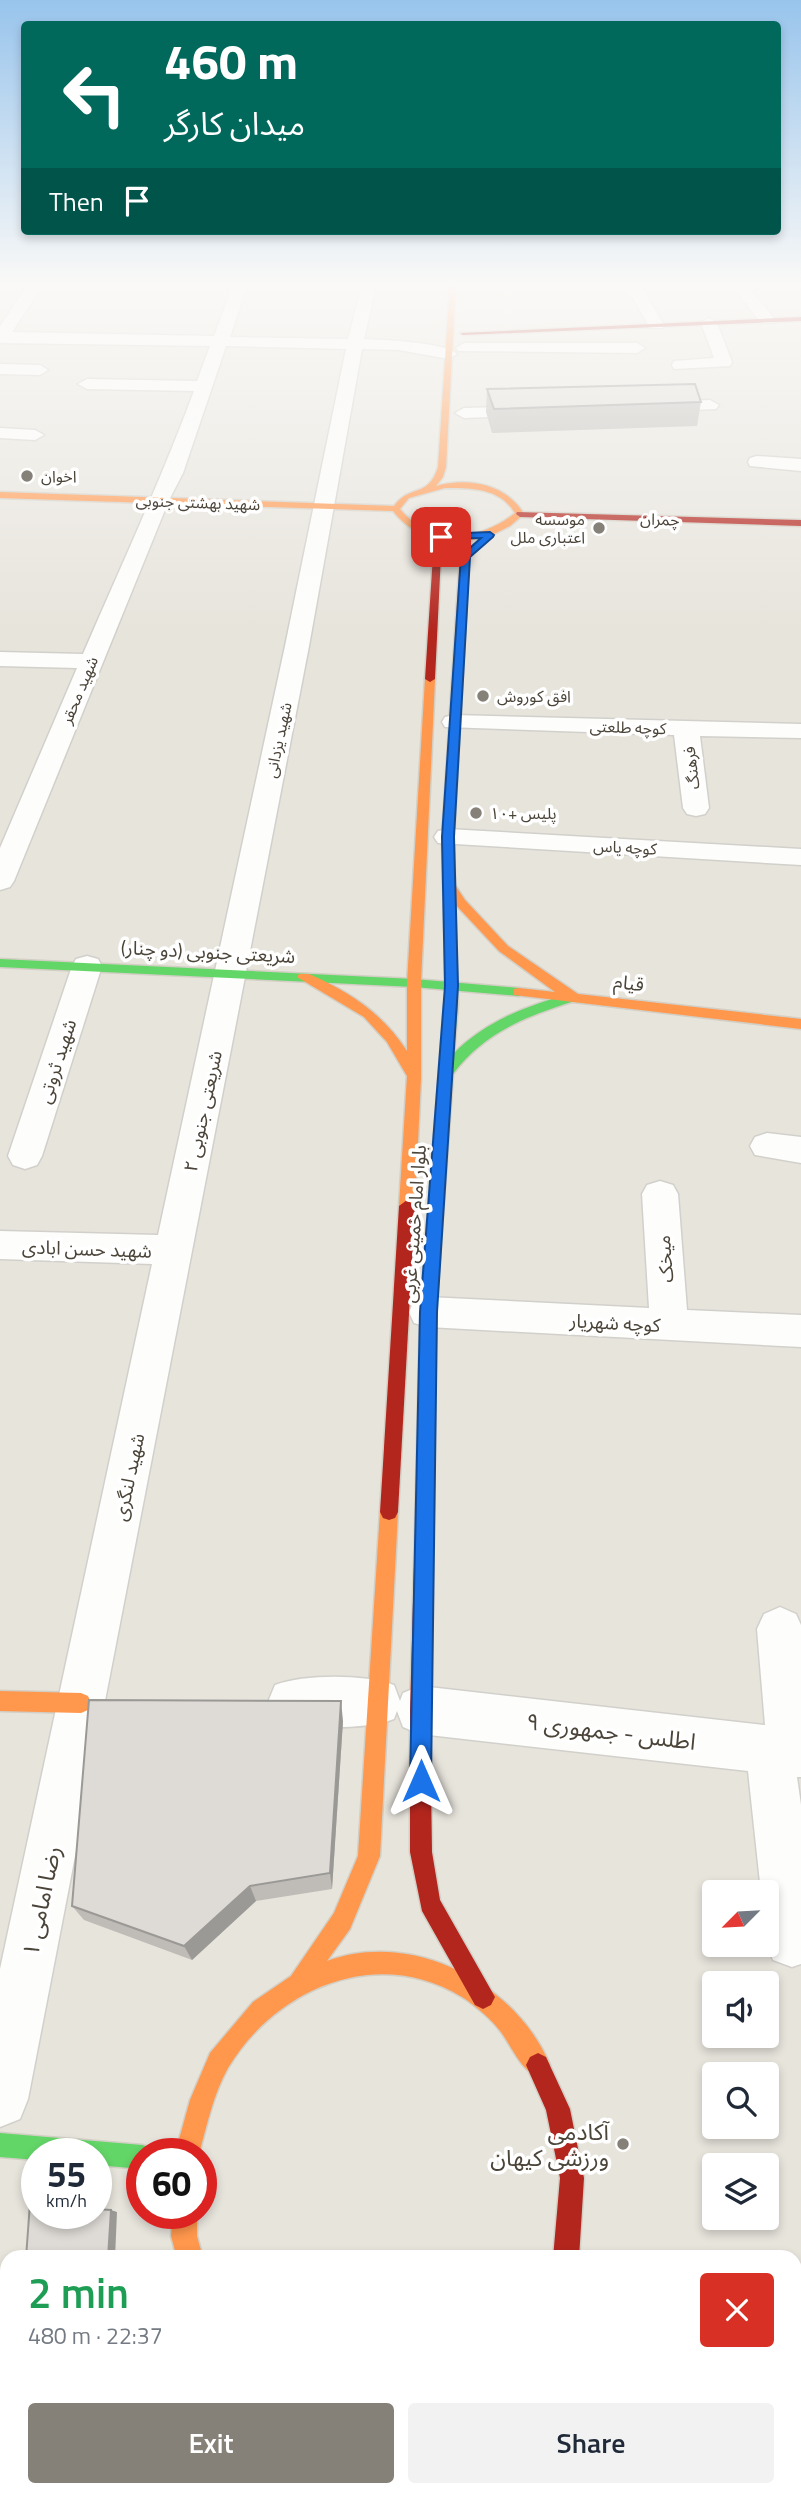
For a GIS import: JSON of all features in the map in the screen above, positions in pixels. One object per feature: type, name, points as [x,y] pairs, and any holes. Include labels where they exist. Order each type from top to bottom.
[{"type":"main road","points":[[430,488],[439,478],[442,467],[452,399]]},
{"type":"main road","points":[[464,468],[478,487]]},
{"type":"main road","points":[[490,535],[458,538],[425,534],[403,523],[397,516],[396,509],[406,496],[430,488],[478,487],[509,498],[518,505],[520,514]]},
{"type":"main road","name":"شهید بهشتی جنوبی","points":[[0,495],[396,509]]},
{"type":"main road","name":"چمران","points":[[520,514],[801,523]]},
{"type":"main road","name":"بلوار امام خمینی غربی","points":[[301,1979],[342,1921],[369,1856],[399,1706],[452,986],[448,837],[465,556],[490,535],[515,522],[520,514]]},
{"type":"main road","name":"بلوار امام خمینی غربی","points":[[425,534],[437,555],[414,983],[399,1706],[430,1903],[483,1997]]},
{"type":"main road","points":[[449,884],[468,916],[507,956],[573,997]]},
{"type":"main road","name":"شریعتی جنوبی (دو چنار)","points":[[0,962],[231,972],[452,986]]},
{"type":"main road","points":[[304,978],[344,994],[376,1016],[401,1045],[414,1078]]},
{"type":"main road","name":"قیام","points":[[452,986],[573,997],[801,1024]]},
{"type":"main road","points":[[444,1076],[463,1049],[496,1027],[533,1009],[573,997]]},
{"type":"main road","points":[[0,1701],[102,1703]]},
{"type":"main road","points":[[191,2138],[200,2102],[226,2051],[260,2009],[301,1979],[346,1963],[394,1960],[440,1972],[483,1997],[527,2044],[558,2107],[572,2180],[567,2250]]},
{"type":"main road","points":[[0,2145],[126,2156]]},
{"type":"main road","points":[[184,2229],[188,2250]]},
{"type":"street","name":"شهید محقر","points":[[0,881],[159,500],[173,474],[200,399]]},
{"type":"street","name":"شهید یزدانی","points":[[231,972],[345,399]]},
{"type":"street","points":[[631,408],[710,405]]},
{"type":"street","points":[[464,413],[552,410]]},
{"type":"street","points":[[0,433],[35,435]]},
{"type":"street","points":[[757,463],[801,465]]},
{"type":"street","points":[[0,659],[91,661]]},
{"type":"street","name":"کوچه طلعتی","points":[[454,722],[801,731]]},
{"type":"street","name":"فرهنگ","points":[[687,728],[696,808]]},
{"type":"street","name":"کوچه یاس","points":[[448,837],[801,858]]},
{"type":"street","name":"شهید ثروتی","points":[[25,1156],[87,967]]},
{"type":"street","name":"شریعتی جنوبی ۲","points":[[174,1250],[231,972]]},
{"type":"street","points":[[767,1146],[801,1150]]},
{"type":"street","name":"میخک","points":[[660,1194],[669,1325]]},
{"type":"street","name":"شهید حسن ابادی","points":[[0,1245],[174,1250]]},
{"type":"street","name":"شهید لنگری","points":[[102,1703],[174,1250]]},
{"type":"street","name":"کوچه شهریار","points":[[428,1312],[801,1331]]},
{"type":"street","points":[[780,1629],[787,1751],[792,1941]]},
{"type":"street","name":"اطلس - جمهوری ۹","points":[[256,1702],[399,1706],[787,1751]]},
{"type":"street","name":"رضا امامی ۱","points":[[0,2099],[102,1703]]},
{"type":"shaded area","points":[[0,399],[801,399],[801,2250],[0,2250]]},
{"type":"building","points":[[490,399],[700,399],[701,402],[494,409]]},
{"type":"building","points":[[89,1700],[341,1701],[330,1873],[250,1886],[184,1946],[72,1906]]},
{"type":"building","points":[[28,2229],[110,2229],[108,2250],[27,2250]]},
{"type":"traffic: fast","points":[[0,963],[414,983],[519,992]]},
{"type":"traffic: fast","points":[[444,1076],[470,1046],[500,1024],[573,997]]},
{"type":"traffic: fast","points":[[424,1530],[428,1312],[451,1004]]},
{"type":"traffic: fast","points":[[0,2145],[126,2156]]},
{"type":"traffic: slow","points":[[430,488],[439,477],[442,467],[446,399]]},
{"type":"traffic: slow","points":[[445,486],[478,487],[498,492],[507,497],[520,514],[491,532],[455,539],[421,532],[406,523],[396,509],[406,496],[445,486]]},
{"type":"traffic: slow","points":[[0,495],[396,509]]},
{"type":"traffic: slow","points":[[451,1004],[448,837],[465,556],[490,535]]},
{"type":"traffic: slow","points":[[407,1206],[414,1078],[414,983],[430,679]]},
{"type":"traffic: slow","points":[[448,884],[474,919],[503,948],[536,974],[573,997]]},
{"type":"traffic: slow","points":[[304,977],[340,994],[368,1013],[392,1038],[412,1073]]},
{"type":"traffic: slow","points":[[519,992],[801,1024]]},
{"type":"traffic: slow","points":[[301,1979],[342,1921],[369,1856],[389,1512]]},
{"type":"traffic: slow","points":[[0,1701],[81,1703]]},
{"type":"traffic: slow","points":[[191,2138],[207,2087],[219,2062],[261,2010],[301,1982],[344,1966],[388,1962],[431,1970],[471,1989],[507,2021],[538,2065]]},
{"type":"traffic: slow","points":[[184,2229],[188,2250]]},
{"type":"traffic: jam","points":[[520,514],[801,523]]},
{"type":"traffic: jam","points":[[425,534],[437,555],[430,679]]},
{"type":"traffic: jam","points":[[389,1512],[407,1206]]},
{"type":"traffic: jam","points":[[424,1530],[420,1710],[421,1852],[430,1903],[483,1997]]},
{"type":"traffic: jam","points":[[538,2065],[558,2109],[572,2178],[567,2250]]},
{"type":"place","name":"اخوان","points":[[27,476]]},
{"type":"place","name":"موسسه اعتباری ملل","points":[[599,528]]},
{"type":"place","name":"افق کوروش","points":[[483,696]]},
{"type":"place","name":"پلیس +۱۰","points":[[476,813]]},
{"type":"place","name":"آکادمی ورزشی کیهان","points":[[623,2144]]},
{"type":"route","points":[[421,1781],[428,1312],[452,986],[448,837],[454,722],[465,556],[490,535],[441,537]]}]
